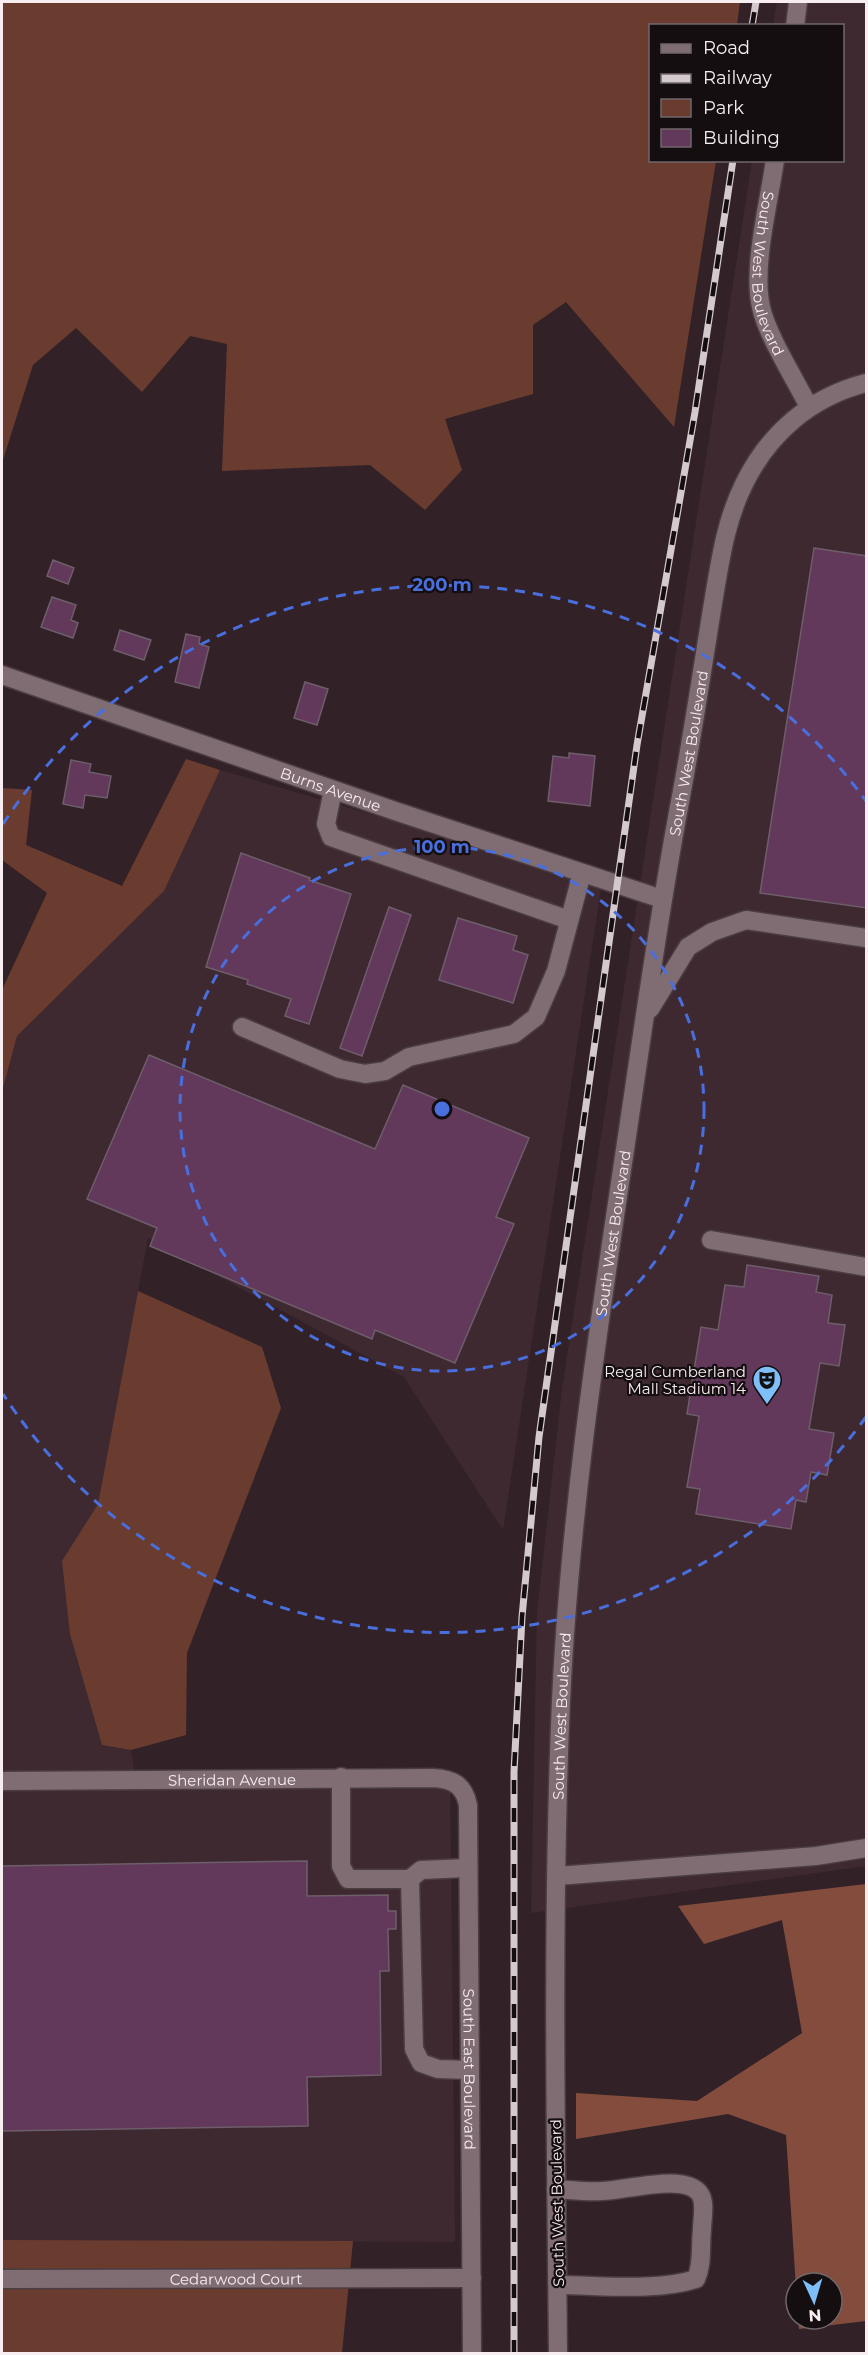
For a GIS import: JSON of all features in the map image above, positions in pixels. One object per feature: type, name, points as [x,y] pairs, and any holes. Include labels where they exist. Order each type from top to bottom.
[{"type":"street","points":[[795,24],[798,2]]},
{"type":"street","name":"South West Boulevard","points":[[558,2354],[555,2001],[557,1876],[562,1695],[579,1480],[596,1342],[662,898],[691,742],[718,571],[731,516],[741,489],[753,467],[781,431],[809,407],[768,326],[759,297],[760,257],[775,162]]},
{"type":"street","points":[[809,407],[827,397],[867,383]]},
{"type":"street","name":"Burns Avenue","points":[[2,675],[333,790],[662,898]]},
{"type":"street","points":[[333,790],[326,824],[331,837],[569,921]]},
{"type":"street","points":[[242,1027],[340,1069],[365,1074],[385,1071],[409,1057],[514,1034],[536,1017],[556,971],[582,873]]},
{"type":"street","points":[[645,1018],[688,947],[712,932],[747,920],[867,938]]},
{"type":"street","points":[[711,1240],[867,1267]]},
{"type":"street","points":[[341,1777],[341,1866],[348,1879],[410,1879],[421,1870],[467,1868]]},
{"type":"street","name":"Sheridan Avenue","points":[[2,1781],[341,1777],[433,1778],[453,1781],[460,1785]]},
{"type":"street","name":"South East Boulevard","points":[[460,1785],[468,1806],[472,2354]]},
{"type":"street","points":[[557,1876],[816,1856],[867,1848]]},
{"type":"street","points":[[410,1879],[414,2049],[421,2063],[438,2069],[470,2070]]},
{"type":"street","points":[[556,2189],[602,2192],[655,2184],[680,2184],[692,2186],[700,2194],[703,2207],[700,2269],[696,2279],[665,2285],[558,2285]]},
{"type":"street","name":"Cedarwood Court","points":[[2,2278],[472,2278]]},
{"type":"shaded area","points":[[777,2],[866,2],[866,1866],[531,1913],[537,1613],[562,1389],[752,162],[844,162],[844,24],[773,24]]},
{"type":"shaded area","points":[[220,770],[602,882],[503,1530],[404,1377],[148,1238],[98,1504],[62,1561],[102,1745],[131,1750],[136,1783],[450,1778],[455,2242],[2,2240],[2,1092],[17,1036],[164,891]]},
{"type":"shaded area","points":[[866,1884],[866,2321],[844,2324],[844,2271],[795,2271],[786,2135],[728,2114],[576,2139],[576,2093],[697,2101],[802,2033],[782,1920],[704,1944],[678,1906]]},
{"type":"green space","points":[[2,2],[740,2],[737,24],[649,24],[649,162],[716,162],[674,427],[566,302],[533,325],[533,394],[445,419],[462,470],[425,510],[370,465],[222,471],[227,344],[190,336],[142,392],[76,328],[33,365],[2,463]]},
{"type":"green space","points":[[186,759],[220,770],[164,891],[17,1036],[2,1092],[2,990],[47,893],[2,860],[2,788],[32,790],[26,845],[122,886]]},
{"type":"green space","points":[[138,1291],[262,1347],[281,1408],[187,1653],[186,1735],[131,1750],[102,1745],[70,1634],[62,1561],[98,1504]]},
{"type":"green space","points":[[2,2240],[353,2241],[342,2353],[2,2354]]},
{"type":"building","points":[[814,548],[867,556],[867,908],[760,893]]},
{"type":"building","points":[[53,560],[74,568],[68,584],[47,576]]},
{"type":"building","points":[[52,597],[76,605],[71,620],[78,623],[73,638],[41,627]]},
{"type":"building","points":[[120,630],[151,640],[144,660],[114,650]]},
{"type":"building","points":[[186,634],[200,637],[199,644],[209,647],[199,688],[175,682]]},
{"type":"building","points":[[305,682],[328,689],[317,725],[294,718]]},
{"type":"building","points":[[569,753],[595,756],[590,806],[548,801],[553,756],[569,758]]},
{"type":"building","points":[[71,760],[91,764],[89,772],[111,776],[107,798],[85,795],[83,808],[63,804]]},
{"type":"building","points":[[241,853],[351,894],[309,1024],[285,1016],[291,999],[247,984],[248,980],[206,967]]},
{"type":"building","points":[[389,907],[411,915],[362,1056],[340,1048]]},
{"type":"building","points":[[458,918],[517,936],[513,950],[528,955],[513,1003],[439,980]]},
{"type":"building","points":[[149,1055],[375,1149],[403,1085],[529,1138],[496,1217],[514,1224],[455,1363],[375,1330],[372,1339],[150,1246],[157,1228],[87,1199]]},
{"type":"building","points":[[747,1265],[819,1276],[816,1292],[832,1295],[828,1323],[845,1325],[839,1366],[820,1363],[809,1429],[834,1433],[827,1475],[811,1472],[806,1502],[796,1500],[791,1529],[696,1514],[700,1489],[687,1487],[699,1416],[687,1414],[701,1327],[718,1330],[725,1285],[744,1287]]},
{"type":"building","points":[[307,1861],[307,1896],[388,1895],[388,1911],[396,1911],[396,1929],[388,1929],[389,1971],[380,1971],[381,2075],[307,2077],[308,2126],[2,2131],[2,1866]]},
{"type":"railway","points":[[752,24],[756,2]]},
{"type":"railway","points":[[514,2354],[514,1772],[522,1617],[539,1437],[637,745],[695,412],[733,162]]},
{"type":"place","name":"Regal Cumberland Mall Stadium 14","points":[[767,1406]]}]
